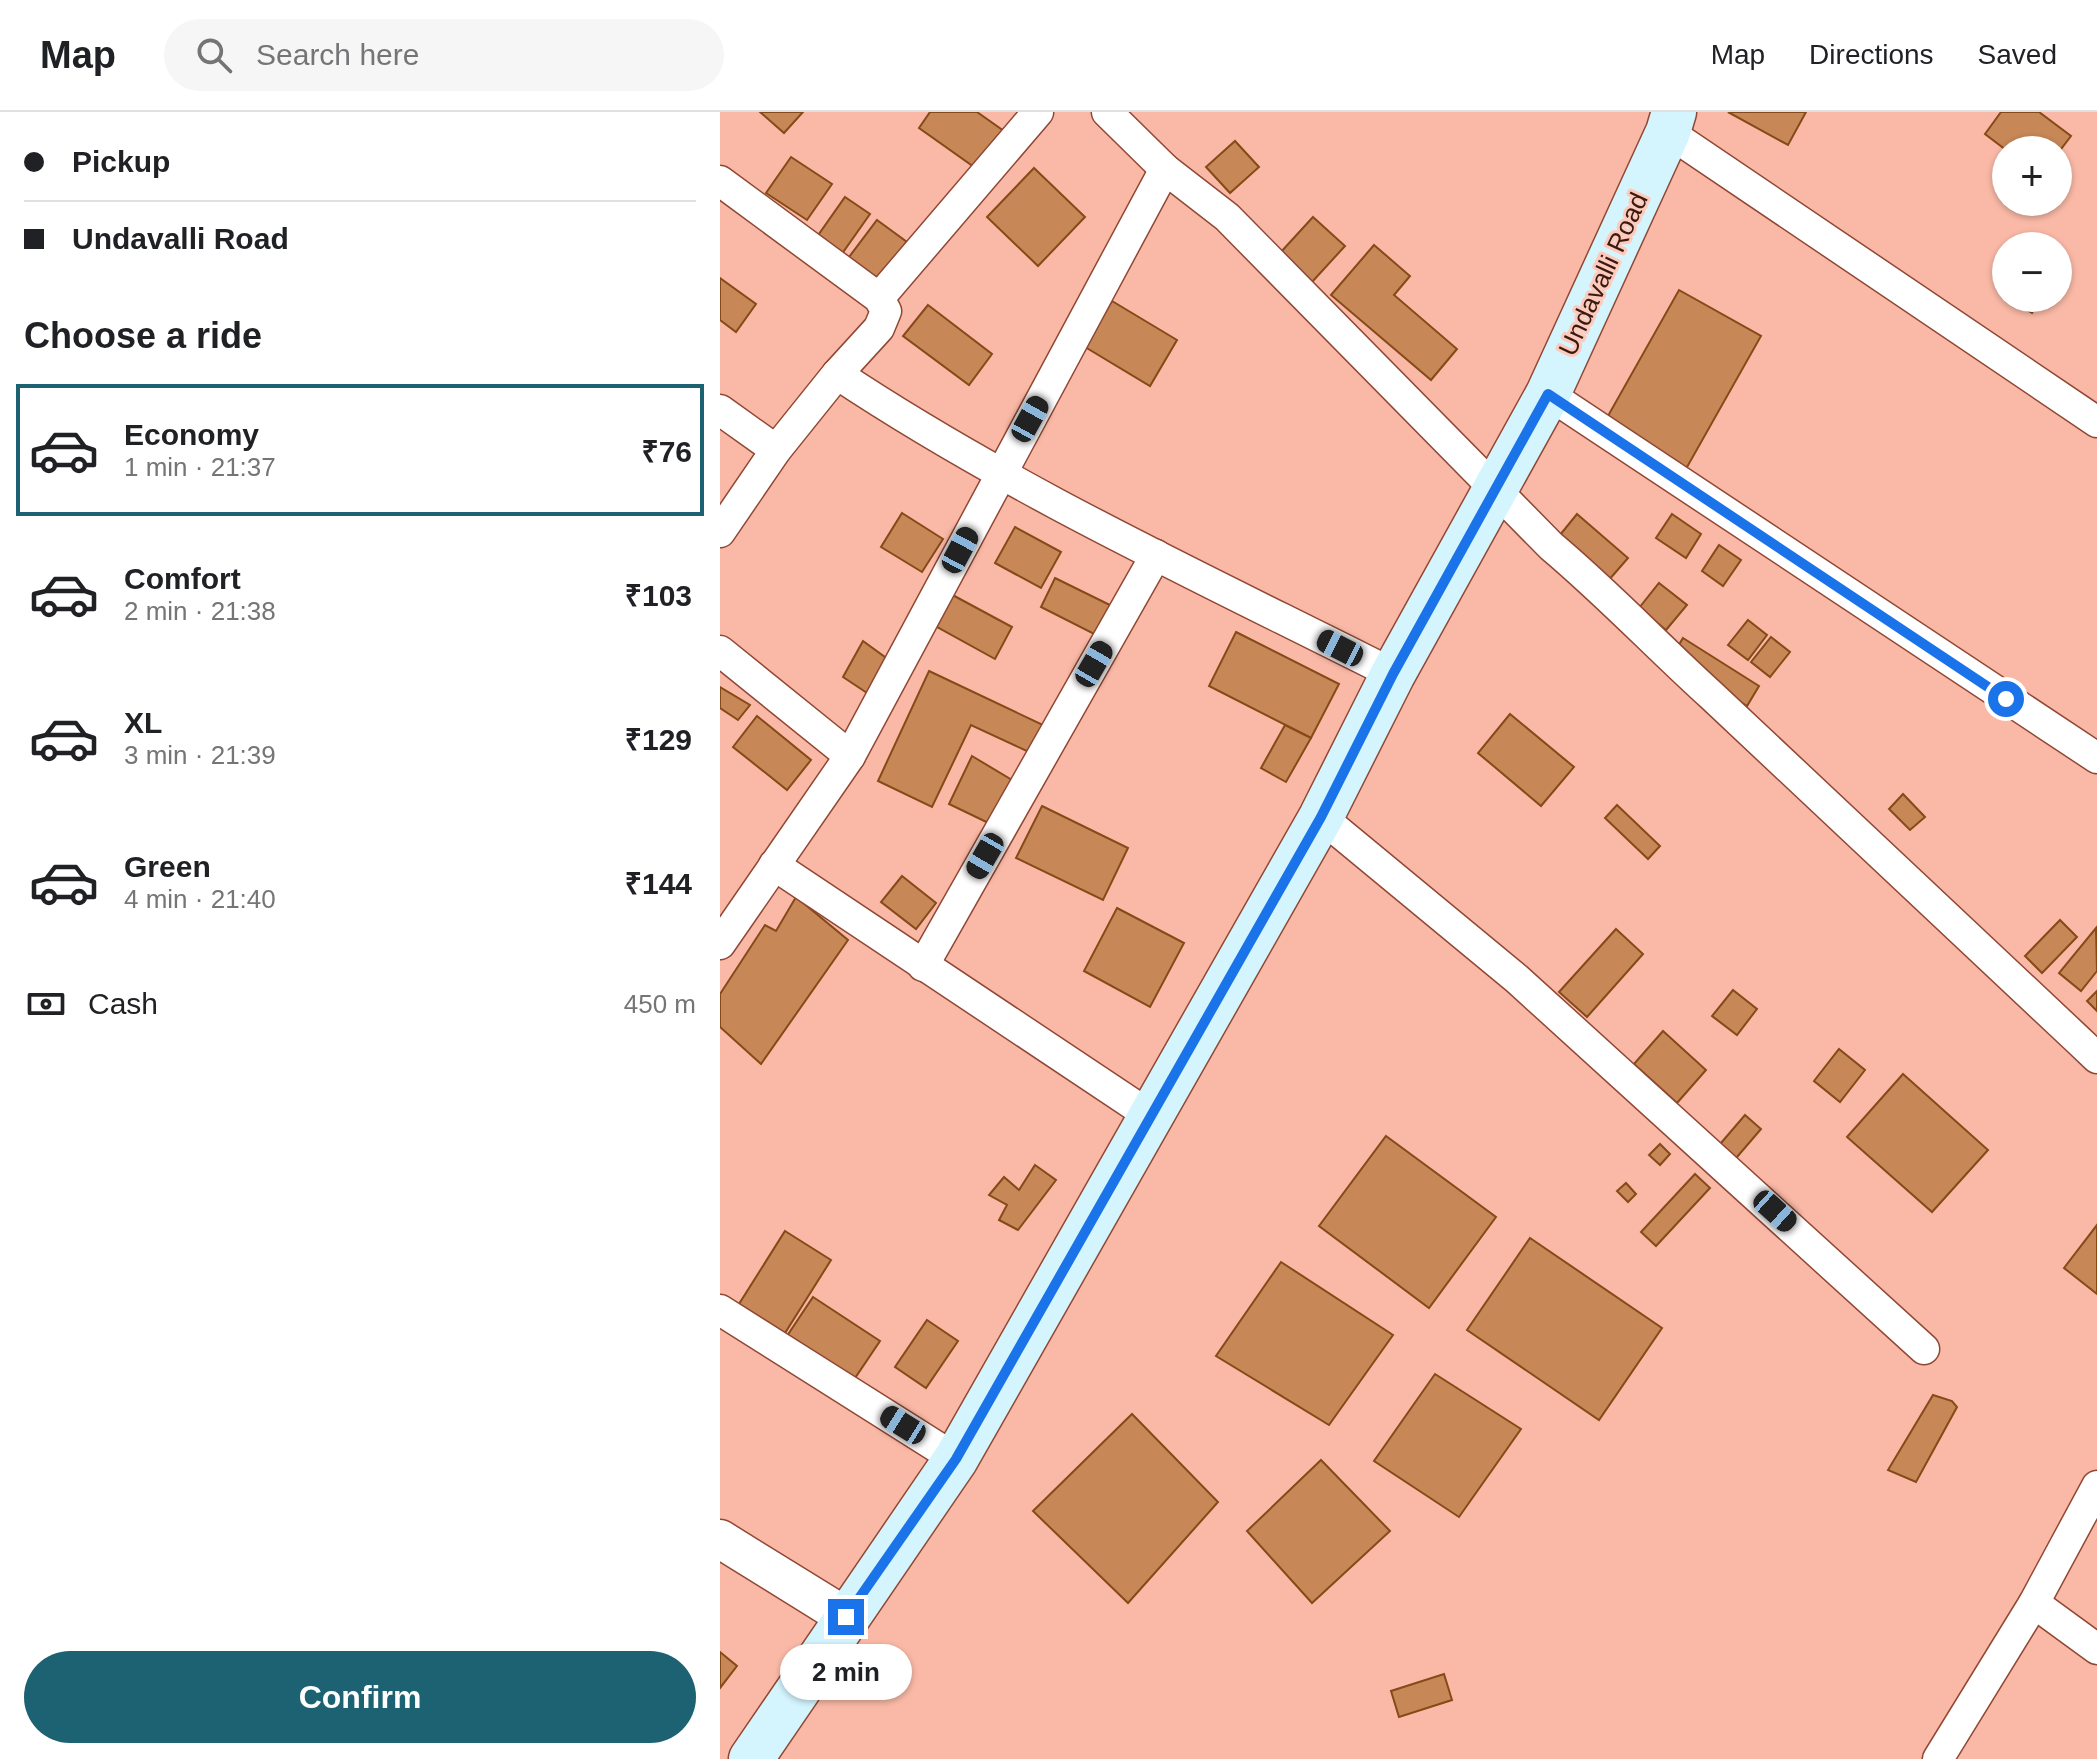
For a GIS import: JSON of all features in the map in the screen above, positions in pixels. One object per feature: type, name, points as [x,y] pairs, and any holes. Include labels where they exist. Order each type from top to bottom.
[{"type":"main road","name":"Undavalli Road","points":[[751,1759],[956,1459],[1321,817],[1393,674],[1548,394],[1671,122]]},
{"type":"street","points":[[879,298],[1038,112]]},
{"type":"street","points":[[1107,112],[1165,169],[1227,217],[1551,546],[1601,589],[2097,1058]]},
{"type":"street","points":[[1671,122],[2097,422]]},
{"type":"street","points":[[720,944],[850,756],[1165,169]]},
{"type":"street","points":[[720,532],[776,450],[837,374],[879,328],[886,311],[879,298],[725,195]]},
{"type":"street","points":[[837,374],[1000,474],[1393,674]]},
{"type":"street","points":[[1548,394],[2097,758]]},
{"type":"street","points":[[720,410],[776,450]]},
{"type":"street","points":[[923,966],[1156,555]]},
{"type":"street","points":[[720,651],[850,756]]},
{"type":"street","points":[[1321,817],[1517,979],[1924,1349]]},
{"type":"street","points":[[774,865],[1149,1115]]},
{"type":"street","points":[[720,1310],[956,1459]]},
{"type":"street","points":[[1938,1759],[2034,1603],[2097,1486]]},
{"type":"street","points":[[720,1539],[846,1617]]},
{"type":"street","points":[[2034,1603],[2097,1649]]},
{"type":"building","points":[[760,112],[803,112],[784,133]]},
{"type":"building","points":[[930,112],[977,112],[1011,136],[984,174],[919,128]]},
{"type":"building","points":[[1728,112],[1806,112],[1788,145]]},
{"type":"building","points":[[2001,112],[2039,112],[2071,136],[1992,136],[1992,139],[1985,134]]},
{"type":"building","points":[[1235,141],[1259,167],[1230,193],[1206,167]]},
{"type":"building","points":[[791,157],[832,184],[807,220],[766,193]]},
{"type":"building","points":[[1034,168],[1085,217],[1038,266],[987,217]]},
{"type":"building","points":[[845,197],[870,214],[839,258],[814,241]]},
{"type":"building","points":[[1313,217],[1345,246],[1312,282],[1280,253]]},
{"type":"building","points":[[877,220],[907,242],[876,283],[846,261]]},
{"type":"building","points":[[1374,245],[1410,276],[1394,295],[1457,349],[1431,380],[1331,295]]},
{"type":"building","points":[[720,278],[756,304],[736,332],[720,320]]},
{"type":"building","points":[[1679,290],[1761,336],[1682,476],[1600,430]]},
{"type":"building","points":[[1112,301],[1177,340],[1150,386],[1085,347]]},
{"type":"building","points":[[928,305],[992,354],[969,385],[903,336]]},
{"type":"building","points":[[902,513],[943,539],[922,572],[881,547]]},
{"type":"building","points":[[1577,514],[1628,558],[1601,589],[1551,546]]},
{"type":"building","points":[[1672,514],[1701,534],[1686,558],[1656,538]]},
{"type":"building","points":[[1015,527],[1061,552],[1041,588],[995,563]]},
{"type":"building","points":[[1719,545],[1741,560],[1723,586],[1702,571]]},
{"type":"building","points":[[1055,578],[1116,608],[1100,637],[1041,607]]},
{"type":"building","points":[[1659,583],[1687,605],[1666,630],[1639,608]]},
{"type":"building","points":[[947,592],[1012,627],[995,659],[930,623]]},
{"type":"building","points":[[1748,620],[1767,635],[1748,660],[1728,645]]},
{"type":"building","points":[[1236,632],[1339,684],[1311,738],[1209,686]]},
{"type":"building","points":[[1771,637],[1790,652],[1770,677],[1751,662]]},
{"type":"building","points":[[1683,638],[1759,686],[1747,706],[1671,658]]},
{"type":"building","points":[[863,641],[889,660],[879,701],[843,677]]},
{"type":"building","points":[[929,671],[1045,726],[1031,753],[971,725],[932,807],[878,781]]},
{"type":"building","points":[[720,687],[750,705],[738,720],[720,708]]},
{"type":"building","points":[[1510,714],[1574,767],[1541,806],[1478,753]]},
{"type":"building","points":[[757,716],[811,760],[787,790],[733,747]]},
{"type":"building","points":[[1285,725],[1311,738],[1286,782],[1261,768]]},
{"type":"building","points":[[972,756],[1017,783],[1001,829],[949,804]]},
{"type":"building","points":[[1903,794],[1925,817],[1910,830],[1889,809]]},
{"type":"building","points":[[1617,805],[1660,846],[1648,859],[1605,818]]},
{"type":"building","points":[[1042,806],[1128,848],[1103,900],[1016,858]]},
{"type":"building","points":[[902,876],[936,903],[916,929],[881,902]]},
{"type":"building","points":[[796,897],[848,940],[761,1064],[720,1027],[720,994],[765,925],[776,931]]},
{"type":"building","points":[[1117,908],[1184,943],[1150,1007],[1084,971]]},
{"type":"building","points":[[2060,920],[2077,937],[2042,973],[2025,956]]},
{"type":"building","points":[[2096,928],[2097,971],[2081,991],[2059,973]]},
{"type":"building","points":[[1616,929],[1643,954],[1587,1017],[1559,992]]},
{"type":"building","points":[[1733,990],[1757,1009],[1737,1035],[1712,1016]]},
{"type":"building","points":[[2097,991],[2097,1011],[2087,1001]]},
{"type":"building","points":[[1663,1031],[1706,1070],[1677,1103],[1634,1064]]},
{"type":"building","points":[[1839,1049],[1865,1070],[1840,1102],[1814,1081]]},
{"type":"building","points":[[1903,1074],[1988,1150],[1932,1212],[1847,1137]]},
{"type":"building","points":[[1745,1115],[1761,1129],[1731,1164],[1715,1150]]},
{"type":"building","points":[[1386,1136],[1496,1217],[1429,1308],[1319,1226]]},
{"type":"building","points":[[1660,1144],[1670,1154],[1660,1165],[1649,1155]]},
{"type":"building","points":[[1035,1165],[1056,1180],[1018,1230],[999,1220],[1007,1205],[989,1195],[1004,1177],[1019,1190]]},
{"type":"building","points":[[1695,1174],[1710,1188],[1656,1246],[1641,1232]]},
{"type":"building","points":[[1626,1183],[1636,1194],[1628,1202],[1617,1191]]},
{"type":"building","points":[[2097,1225],[2097,1294],[2064,1268]]},
{"type":"building","points":[[785,1231],[831,1260],[785,1333],[739,1304]]},
{"type":"building","points":[[1530,1238],[1662,1328],[1599,1420],[1467,1330]]},
{"type":"building","points":[[1281,1262],[1393,1335],[1329,1425],[1216,1356]]},
{"type":"building","points":[[813,1297],[880,1341],[851,1384],[785,1339]]},
{"type":"building","points":[[927,1320],[958,1341],[926,1388],[895,1367]]},
{"type":"building","points":[[1435,1374],[1521,1429],[1459,1517],[1374,1461]]},
{"type":"building","points":[[1933,1395],[1952,1401],[1957,1407],[1916,1482],[1888,1470]]},
{"type":"building","points":[[1132,1414],[1218,1502],[1128,1603],[1033,1511]]},
{"type":"building","points":[[1321,1460],[1390,1531],[1312,1603],[1247,1531]]},
{"type":"building","points":[[720,1652],[737,1666],[720,1688]]},
{"type":"building","points":[[1444,1674],[1452,1700],[1399,1717],[1391,1691]]},
{"type":"route","points":[[846,1617],[956,1459],[1321,817],[1393,674],[1548,394],[2006,699]]}]
